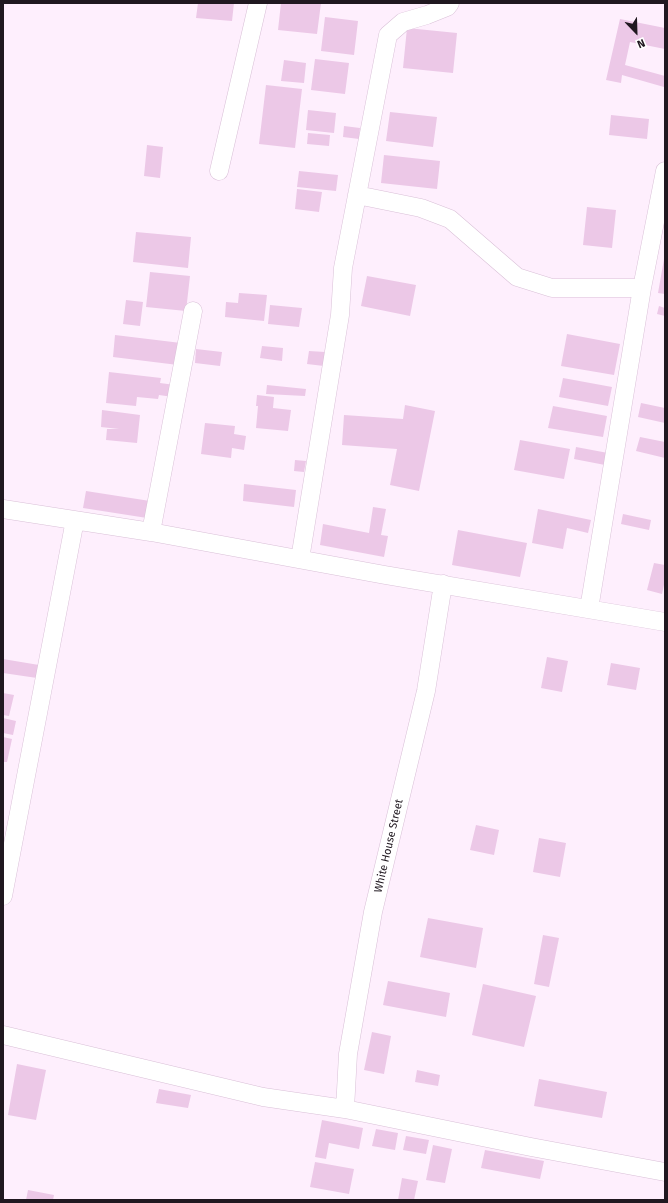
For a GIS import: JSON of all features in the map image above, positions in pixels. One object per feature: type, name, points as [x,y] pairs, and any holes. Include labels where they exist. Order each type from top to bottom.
[{"type":"street","points":[[219,171],[258,3]]},
{"type":"street","points":[[300,559],[340,315],[343,268],[388,35],[403,22],[447,7],[450,3]]},
{"type":"street","points":[[590,609],[642,288],[665,172]]},
{"type":"street","points":[[357,195],[421,208],[450,219],[517,277],[552,288],[642,288]]},
{"type":"street","points":[[151,532],[193,311]]},
{"type":"street","points":[[3,509],[151,532],[665,622]]},
{"type":"street","points":[[3,896],[75,520]]},
{"type":"street","name":"White House Street","points":[[345,1109],[348,1054],[373,912],[426,691],[443,584]]},
{"type":"street","points":[[3,1035],[263,1097],[345,1109],[531,1148],[665,1172]]},
{"type":"building","points":[[198,3],[234,3],[232,21],[196,18]]},
{"type":"building","points":[[281,3],[321,3],[317,34],[278,30]]},
{"type":"building","points":[[325,17],[358,21],[354,55],[321,51]]},
{"type":"building","points":[[620,19],[665,28],[665,49],[630,42],[625,65],[665,76],[664,87],[622,75],[621,83],[606,80]]},
{"type":"building","points":[[407,28],[457,33],[453,73],[403,68]]},
{"type":"building","points":[[315,59],[349,63],[345,94],[311,90]]},
{"type":"building","points":[[284,60],[306,63],[304,83],[281,81]]},
{"type":"building","points":[[266,85],[302,89],[295,148],[259,144]]},
{"type":"building","points":[[308,110],[336,113],[334,133],[306,130]]},
{"type":"building","points":[[390,112],[437,117],[433,147],[386,141]]},
{"type":"building","points":[[611,115],[649,119],[647,139],[609,135]]},
{"type":"building","points":[[344,126],[360,128],[359,139],[343,137]]},
{"type":"building","points":[[308,133],[330,135],[329,146],[307,144]]},
{"type":"building","points":[[147,145],[163,147],[160,178],[144,176]]},
{"type":"building","points":[[384,155],[440,161],[437,189],[381,183]]},
{"type":"building","points":[[299,171],[338,175],[336,191],[297,187]]},
{"type":"building","points":[[297,189],[322,192],[319,212],[295,209]]},
{"type":"building","points":[[587,207],[616,210],[612,248],[583,245]]},
{"type":"building","points":[[136,232],[191,237],[188,268],[133,262]]},
{"type":"building","points":[[665,259],[665,294],[658,293]]},
{"type":"building","points":[[150,272],[190,276],[186,311],[146,307]]},
{"type":"building","points":[[367,276],[416,285],[410,316],[361,306]]},
{"type":"building","points":[[239,293],[267,295],[264,321],[225,317],[226,302],[238,303]]},
{"type":"building","points":[[126,300],[143,302],[140,326],[123,324]]},
{"type":"building","points":[[270,305],[302,308],[299,327],[268,324]]},
{"type":"building","points":[[659,306],[665,308],[665,316],[657,314]]},
{"type":"building","points":[[567,334],[620,344],[614,375],[561,366]]},
{"type":"building","points":[[115,335],[181,343],[178,365],[113,357]]},
{"type":"building","points":[[262,346],[283,348],[282,361],[260,358]]},
{"type":"building","points":[[196,349],[222,352],[220,366],[195,363]]},
{"type":"building","points":[[309,351],[325,352],[324,366],[307,364]]},
{"type":"building","points":[[109,372],[161,378],[160,383],[175,385],[173,397],[159,395],[158,399],[137,397],[136,406],[106,403]]},
{"type":"building","points":[[563,378],[612,387],[608,406],[559,397]]},
{"type":"building","points":[[267,385],[306,389],[305,396],[266,394]]},
{"type":"building","points":[[257,395],[274,397],[273,408],[291,410],[288,431],[256,428],[258,406],[256,406]]},
{"type":"building","points":[[641,403],[665,408],[665,423],[638,417]]},
{"type":"building","points":[[405,405],[435,411],[419,491],[390,485],[397,449],[342,445],[344,415],[403,419]]},
{"type":"building","points":[[553,406],[607,416],[603,437],[548,428]]},
{"type":"building","points":[[102,410],[140,415],[137,443],[106,440],[107,429],[119,429],[101,427]]},
{"type":"building","points":[[205,423],[235,426],[234,434],[246,436],[244,450],[232,448],[231,458],[201,454]]},
{"type":"building","points":[[640,437],[665,442],[665,458],[636,451]]},
{"type":"building","points":[[520,440],[570,449],[564,479],[514,470]]},
{"type":"building","points":[[576,447],[608,453],[605,465],[574,459]]},
{"type":"building","points":[[295,460],[306,461],[304,472],[294,471]]},
{"type":"building","points":[[244,484],[296,490],[294,507],[243,501]]},
{"type":"building","points":[[86,491],[150,501],[147,518],[83,508]]},
{"type":"building","points":[[373,507],[386,509],[381,535],[388,536],[384,557],[320,545],[323,524],[369,533]]},
{"type":"building","points":[[538,509],[591,520],[588,533],[567,528],[563,549],[532,543]]},
{"type":"building","points":[[623,514],[651,520],[649,530],[621,524]]},
{"type":"building","points":[[458,530],[527,543],[520,577],[452,565]]},
{"type":"building","points":[[654,563],[665,565],[665,580],[662,594],[647,590]]},
{"type":"building","points":[[547,657],[568,661],[562,692],[541,688]]},
{"type":"building","points":[[3,659],[39,665],[37,678],[3,673]]},
{"type":"building","points":[[611,663],[640,668],[636,690],[607,685]]},
{"type":"building","points":[[3,693],[14,695],[9,716],[3,715]]},
{"type":"building","points":[[3,718],[16,721],[13,735],[3,733]]},
{"type":"building","points":[[3,737],[12,739],[7,762],[3,762]]},
{"type":"building","points":[[476,825],[499,830],[494,855],[470,850]]},
{"type":"building","points":[[539,838],[566,843],[560,877],[533,872]]},
{"type":"building","points":[[428,918],[483,928],[476,968],[420,957]]},
{"type":"building","points":[[543,935],[559,938],[549,987],[534,984]]},
{"type":"building","points":[[388,981],[450,993],[446,1017],[383,1005]]},
{"type":"building","points":[[483,984],[536,996],[524,1047],[472,1035]]},
{"type":"building","points":[[372,1032],[391,1036],[384,1074],[364,1070]]},
{"type":"building","points":[[17,1064],[46,1070],[36,1120],[8,1115]]},
{"type":"building","points":[[417,1070],[440,1075],[438,1086],[415,1082]]},
{"type":"building","points":[[539,1079],[607,1092],[602,1118],[534,1106]]},
{"type":"building","points":[[159,1089],[191,1095],[188,1108],[156,1103]]},
{"type":"building","points":[[322,1120],[363,1128],[359,1149],[329,1143],[326,1159],[315,1157]]},
{"type":"building","points":[[376,1129],[398,1133],[395,1150],[372,1146]]},
{"type":"building","points":[[406,1136],[429,1140],[426,1154],[403,1150]]},
{"type":"building","points":[[433,1145],[452,1149],[445,1183],[426,1180]]},
{"type":"building","points":[[485,1150],[544,1161],[540,1179],[481,1168]]},
{"type":"building","points":[[315,1162],[354,1169],[349,1194],[310,1187]]},
{"type":"building","points":[[402,1178],[418,1181],[414,1200],[398,1200]]},
{"type":"building","points":[[28,1190],[54,1195],[53,1200],[26,1200]]}]
